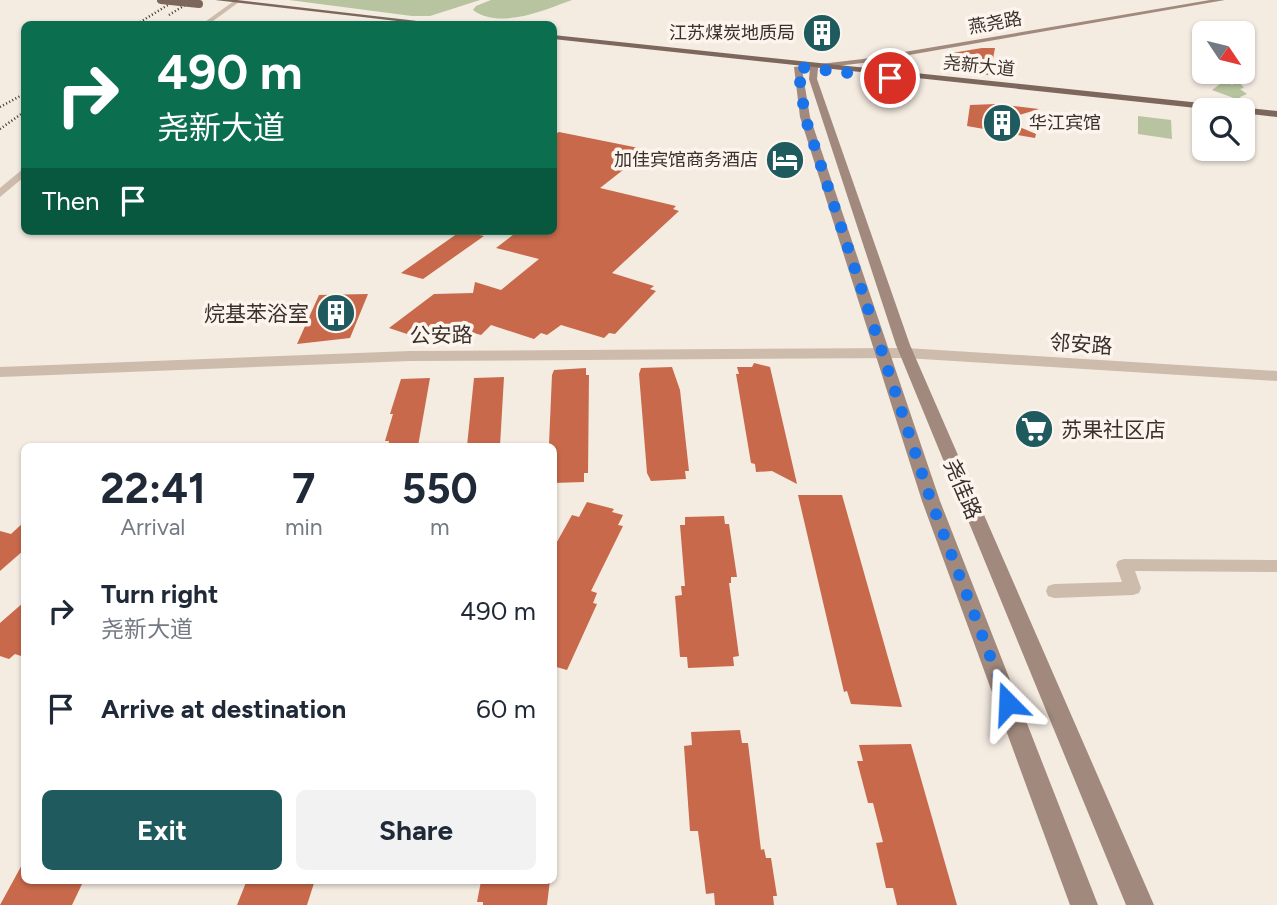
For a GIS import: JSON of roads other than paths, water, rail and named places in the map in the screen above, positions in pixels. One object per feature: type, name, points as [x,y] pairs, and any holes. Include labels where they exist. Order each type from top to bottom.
[{"type":"main road","points":[[161,0],[227,7],[238,3]]},
{"type":"main road","points":[[218,0],[367,21]]},
{"type":"main road","name":"燕尧路","points":[[809,66],[863,61],[1222,0]]},
{"type":"main road","points":[[251,1],[414,21]]},
{"type":"main road","name":"尧新大道","points":[[557,39],[1277,114]]},
{"type":"main road","name":"尧新大道","points":[[557,39],[1192,112]]},
{"type":"main road","name":"尧佳路","points":[[809,66],[906,353],[1140,905]]},
{"type":"main road","name":"尧佳路","points":[[809,66],[805,117],[931,501],[1084,905]]},
{"type":"main road","points":[[1255,118],[1277,121]]},
{"type":"street","points":[[222,21],[238,3],[251,1]]},
{"type":"street","points":[[209,21],[227,7]]},
{"type":"street","points":[[0,194],[21,174]]},
{"type":"street","name":"邻安路","points":[[883,353],[1277,376]]},
{"type":"street","name":"公安路","points":[[0,372],[410,356],[883,353]]},
{"type":"street","points":[[1054,590],[1133,588],[1124,565],[1277,566]]},
{"type":"railway","points":[[142,21],[176,0]]},
{"type":"railway","points":[[169,15],[193,0]]},
{"type":"railway","points":[[0,107],[21,96]]},
{"type":"railway","points":[[0,129],[21,114]]},
{"type":"place","name":"江苏煤炭地质局","points":[[822,33]]},
{"type":"place","name":"华江宾馆","points":[[1002,123]]},
{"type":"place","name":"加佳宾馆商务酒店","points":[[785,160]]},
{"type":"place","name":"烷基苯浴室","points":[[336,313]]},
{"type":"place","name":"苏果社区店","points":[[1034,429]]}]
